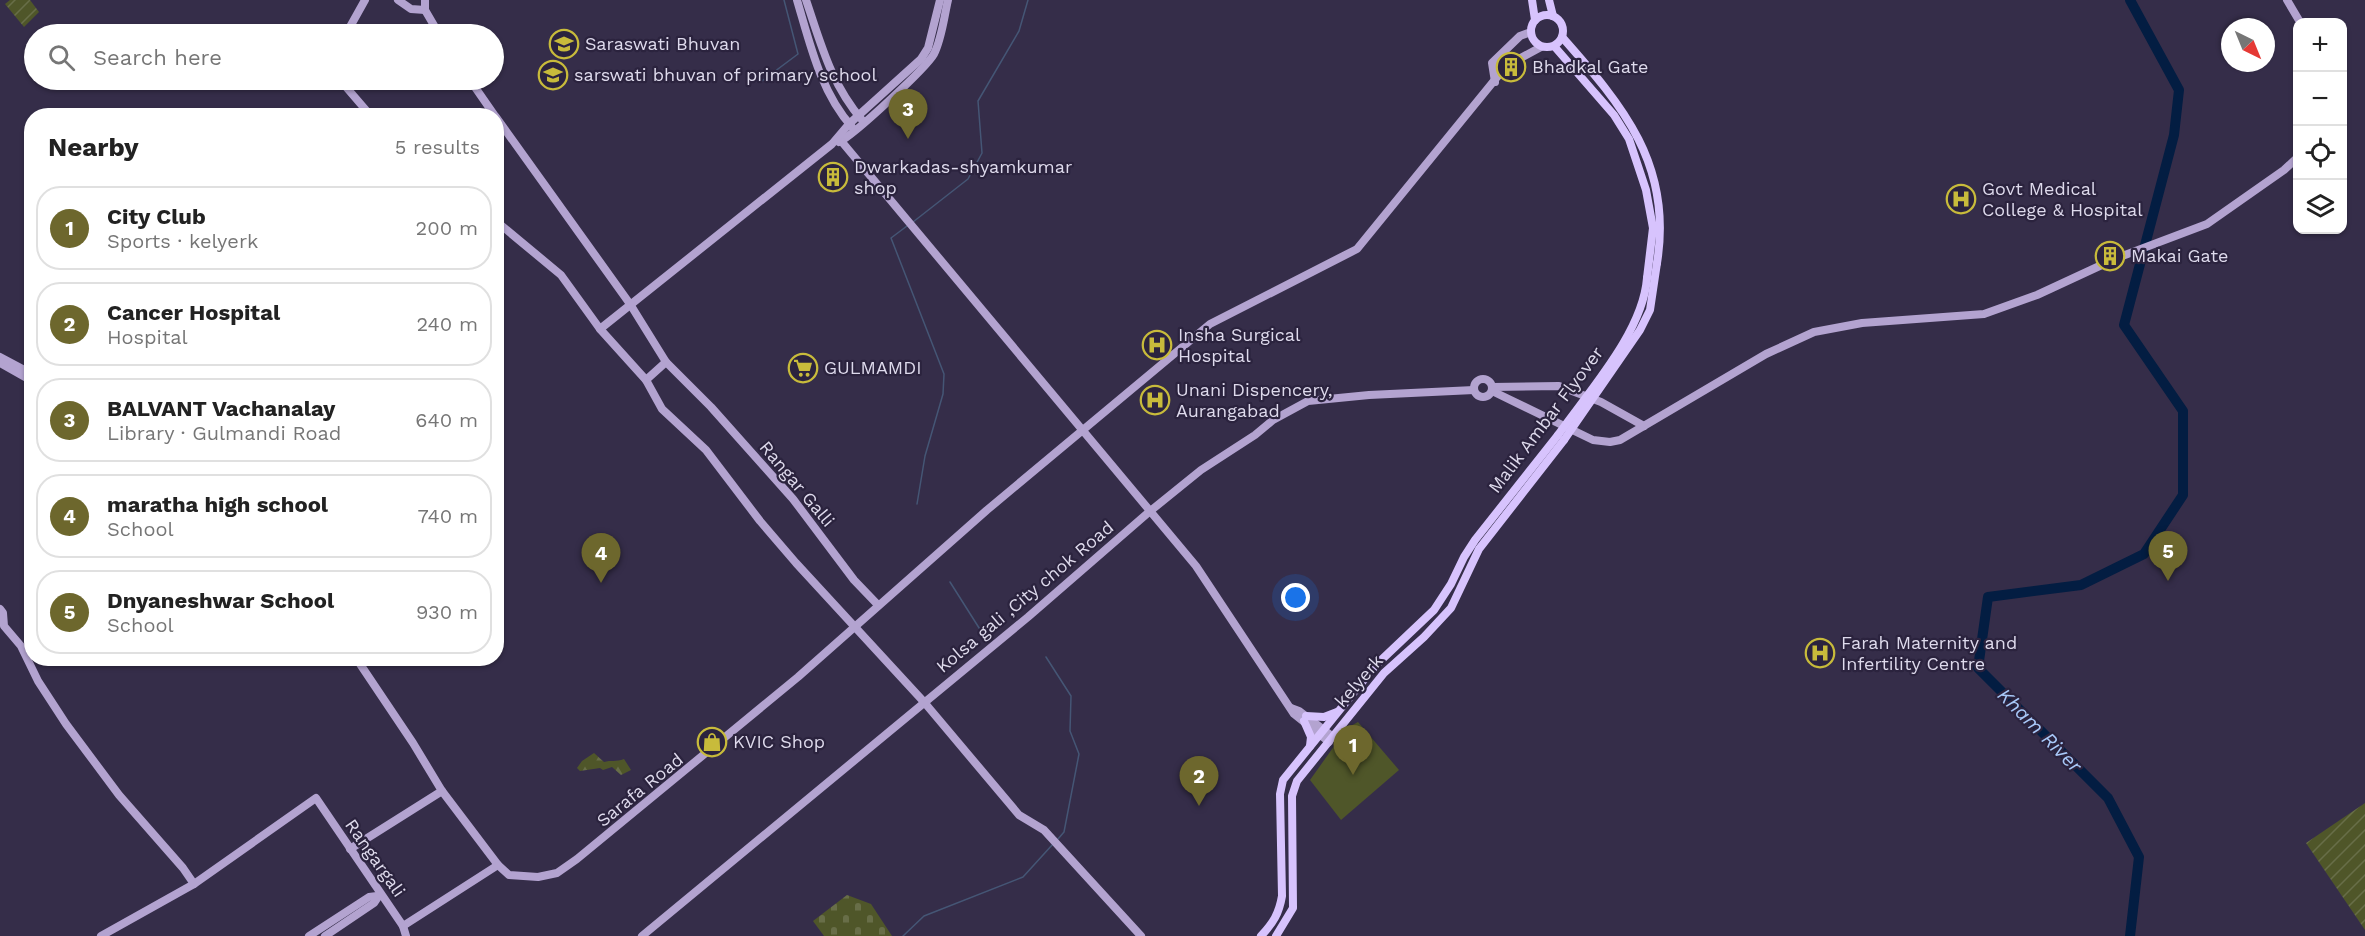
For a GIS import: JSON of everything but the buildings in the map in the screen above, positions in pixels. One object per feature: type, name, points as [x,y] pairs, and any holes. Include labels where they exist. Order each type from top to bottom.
[{"type":"main road","points":[[1532,0],[1535,20],[1531,32],[1534,41],[1541,47],[1554,46],[1562,37],[1562,25],[1553,16],[1549,0]]},
{"type":"main road","points":[[1535,20],[1544,16],[1553,16]]},
{"type":"main road","name":"Malik Ambar Flyover","points":[[1474,560],[1479,549],[1564,440],[1640,330],[1650,310],[1661,226],[1656,183],[1631,122],[1600,79],[1562,37]]},
{"type":"main road","name":"Malik Ambar Flyover","points":[[1261,936],[1279,912],[1282,896],[1280,818],[1283,780],[1385,657],[1434,610],[1475,540],[1558,435],[1627,337],[1642,305],[1653,228],[1646,190],[1629,138],[1614,116],[1554,46]]},
{"type":"main road","name":"kelyerk","points":[[1276,936],[1293,908],[1292,796],[1297,782],[1393,665],[1424,637],[1450,608],[1474,560]]},
{"type":"main road","points":[[1385,657],[1393,665]]},
{"type":"main road","points":[[1311,747],[1311,737],[1305,719],[1324,717],[1340,710]]},
{"type":"street","points":[[351,24],[364,0]]},
{"type":"street","points":[[398,0],[411,9],[425,10]]},
{"type":"street","points":[[425,0],[425,10],[433,24]]},
{"type":"street","points":[[797,0],[818,67],[831,99],[852,127]]},
{"type":"street","points":[[806,0],[834,80],[861,119]]},
{"type":"street","points":[[861,119],[924,55],[940,0]]},
{"type":"street","points":[[600,329],[734,224],[929,62],[937,45],[948,0]]},
{"type":"street","points":[[2287,0],[2298,18]]},
{"type":"street","points":[[1495,82],[1492,63],[1520,36],[1531,32]]},
{"type":"street","name":"Sarafa Road","points":[[498,866],[509,875],[524,877],[557,873],[578,860],[798,677],[1082,429],[1210,324],[1357,249],[1502,71],[1505,72],[1517,60],[1541,47]]},
{"type":"street","points":[[349,90],[364,108]]},
{"type":"street","name":"Rangar Galli","points":[[477,90],[490,108]]},
{"type":"street","name":"Rangar Galli","points":[[504,127],[630,304],[666,362],[690,384],[793,499],[855,580],[878,605]]},
{"type":"street","points":[[832,144],[842,142],[852,127]]},
{"type":"street","points":[[842,142],[1196,566],[1289,707],[1331,740]]},
{"type":"street","points":[[2117,258],[2207,224],[2293,162]]},
{"type":"street","points":[[504,228],[561,274],[600,329],[646,380],[662,409],[706,450],[760,521],[924,702],[1019,815],[1044,830],[1141,936]]},
{"type":"street","points":[[1644,426],[1601,402],[1559,386],[1492,389],[1484,397],[1478,395],[1474,390],[1476,382],[1489,381],[1492,389],[1593,440],[1610,442],[1620,440],[1644,426],[1766,354],[1814,332],[1862,323],[1984,314],[2037,295],[2106,263]]},
{"type":"street","points":[[0,357],[24,370]]},
{"type":"street","points":[[646,380],[666,362]]},
{"type":"street","points":[[0,363],[24,376]]},
{"type":"street","name":"Kolsa gali ,City chok Road","points":[[642,936],[1028,617],[1149,512],[1201,470],[1255,435],[1273,420],[1308,401],[1414,392],[1474,390]]},
{"type":"street","points":[[0,609],[3,613],[4,626],[24,652]]},
{"type":"street","points":[[31,666],[66,724],[120,795],[194,884],[101,936]]},
{"type":"street","points":[[361,666],[442,790],[498,866],[403,926]]},
{"type":"street","points":[[350,849],[442,790]]},
{"type":"street","name":"Rangargali","points":[[194,884],[316,798],[379,894],[403,926],[406,936]]},
{"type":"street","points":[[309,936],[369,897],[379,894]]},
{"type":"street","points":[[325,936],[374,903],[379,894]]},
{"type":"green space","points":[[10,0],[30,0],[39,12],[27,24],[24,24],[24,27],[5,4]]},
{"type":"green space","points":[[1358,722],[1399,770],[1341,820],[1310,780],[1347,728]]},
{"type":"green space","points":[[594,753],[604,762],[624,759],[631,770],[621,775],[612,767],[603,770],[600,768],[580,771],[577,768],[582,761]]},
{"type":"green space","points":[[2365,803],[2365,930],[2306,843]]},
{"type":"green space","points":[[847,895],[871,904],[892,936],[824,936],[813,921]]},
{"type":"waterway","points":[[762,81],[798,54],[784,0]]},
{"type":"waterway","points":[[913,222],[968,179],[982,153],[978,101],[1019,31],[1028,0]]},
{"type":"waterway","name":"Kham River","points":[[2130,0],[2179,90],[2174,135],[2124,325],[2183,411],[2183,495],[2144,554],[2081,585],[1988,597],[1978,668],[2108,798],[2139,857],[2130,936]]},
{"type":"waterway","points":[[907,226],[891,238],[944,374],[943,394],[925,456],[917,504]]},
{"type":"waterway","points":[[950,582],[981,631],[989,639]]},
{"type":"waterway","points":[[1046,657],[1071,696],[1070,731],[1079,754],[1064,832],[1058,839]]},
{"type":"waterway","points":[[903,936],[924,916],[1023,877],[1053,844]]},
{"type":"place","name":"Saraswati Bhuvan","points":[[564,44]]},
{"type":"place","name":"Bhadkal Gate","points":[[1511,67]]},
{"type":"place","name":"sarswati bhuvan of primary school","points":[[553,75]]},
{"type":"place","name":"BALVANT Vachanalay","points":[[908,139]]},
{"type":"place","name":"Dwarkadas-shyamkumar shop","points":[[833,177]]},
{"type":"place","name":"Govt Medical College & Hospital","points":[[1961,199]]},
{"type":"place","name":"Makai Gate","points":[[2110,256]]},
{"type":"place","name":"Insha Surgical Hospital","points":[[1157,345]]},
{"type":"place","name":"GULMAMDI","points":[[803,368]]},
{"type":"place","name":"Unani Dispencery, Aurangabad","points":[[1155,400]]},
{"type":"place","name":"Dnyaneshwar School","points":[[2168,581]]},
{"type":"place","name":"maratha high school","points":[[601,583]]},
{"type":"place","name":"Farah Maternity and Infertility Centre","points":[[1820,653]]},
{"type":"place","name":"KVIC Shop","points":[[712,742]]},
{"type":"place","name":"City Club","points":[[1353,775]]},
{"type":"place","name":"Cancer Hospital","points":[[1199,806]]}]
